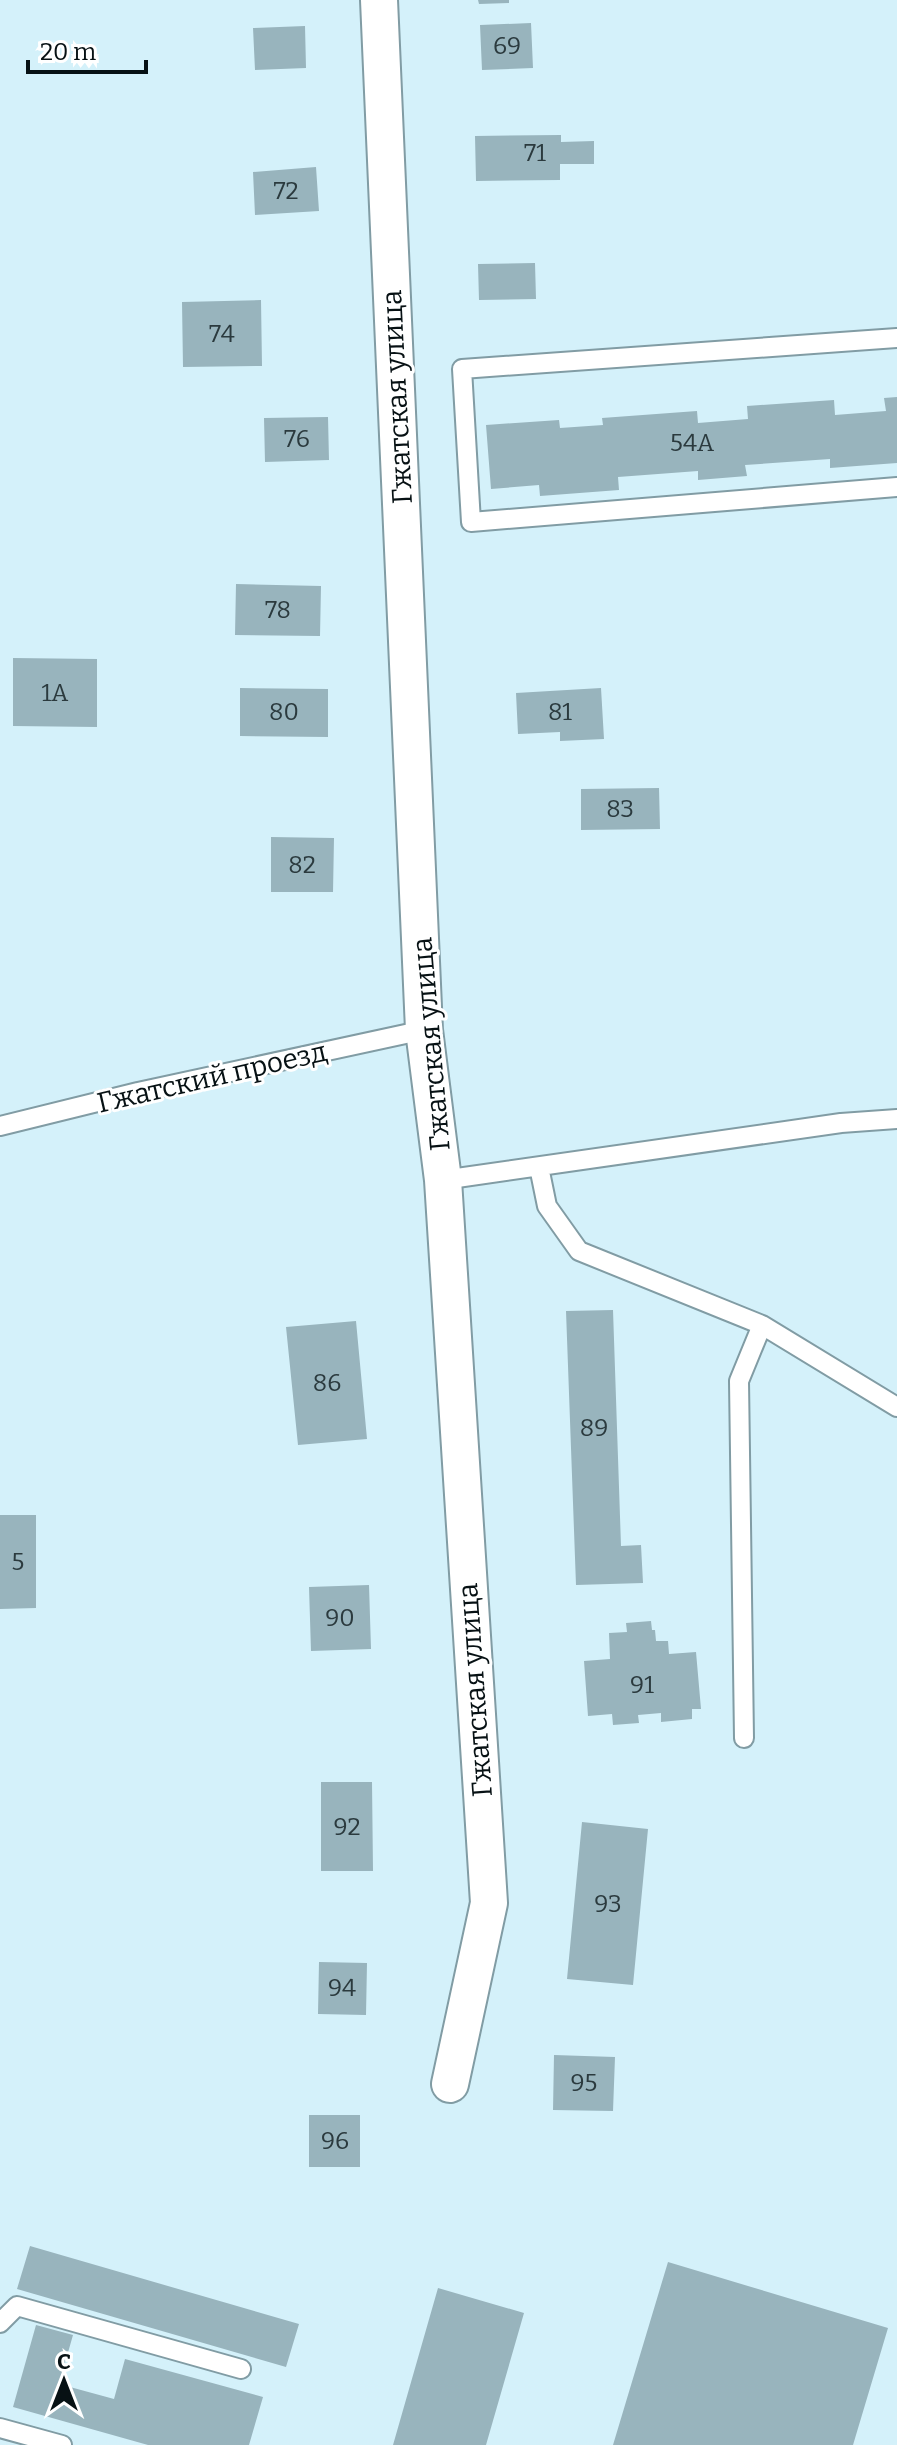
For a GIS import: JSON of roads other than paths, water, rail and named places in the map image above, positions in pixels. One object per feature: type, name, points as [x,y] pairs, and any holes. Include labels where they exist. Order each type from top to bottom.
[{"type":"street","name":"Гжатская улица","points":[[379,0],[424,1030],[443,1180],[489,1903],[450,2084]]},
{"type":"lane","points":[[897,338],[462,369],[471,522],[897,487]]},
{"type":"lane","name":"Гжатский проезд","points":[[0,1126],[138,1092],[424,1030]]},
{"type":"lane","points":[[443,1180],[841,1123],[897,1119]]},
{"type":"lane","points":[[539,1167],[547,1206],[579,1251],[762,1325],[897,1407]]},
{"type":"lane","points":[[744,1738],[739,1381],[762,1325]]},
{"type":"lane","points":[[0,2323],[17,2306],[241,2369]]},
{"type":"lane","points":[[0,2428],[62,2445]]}]
